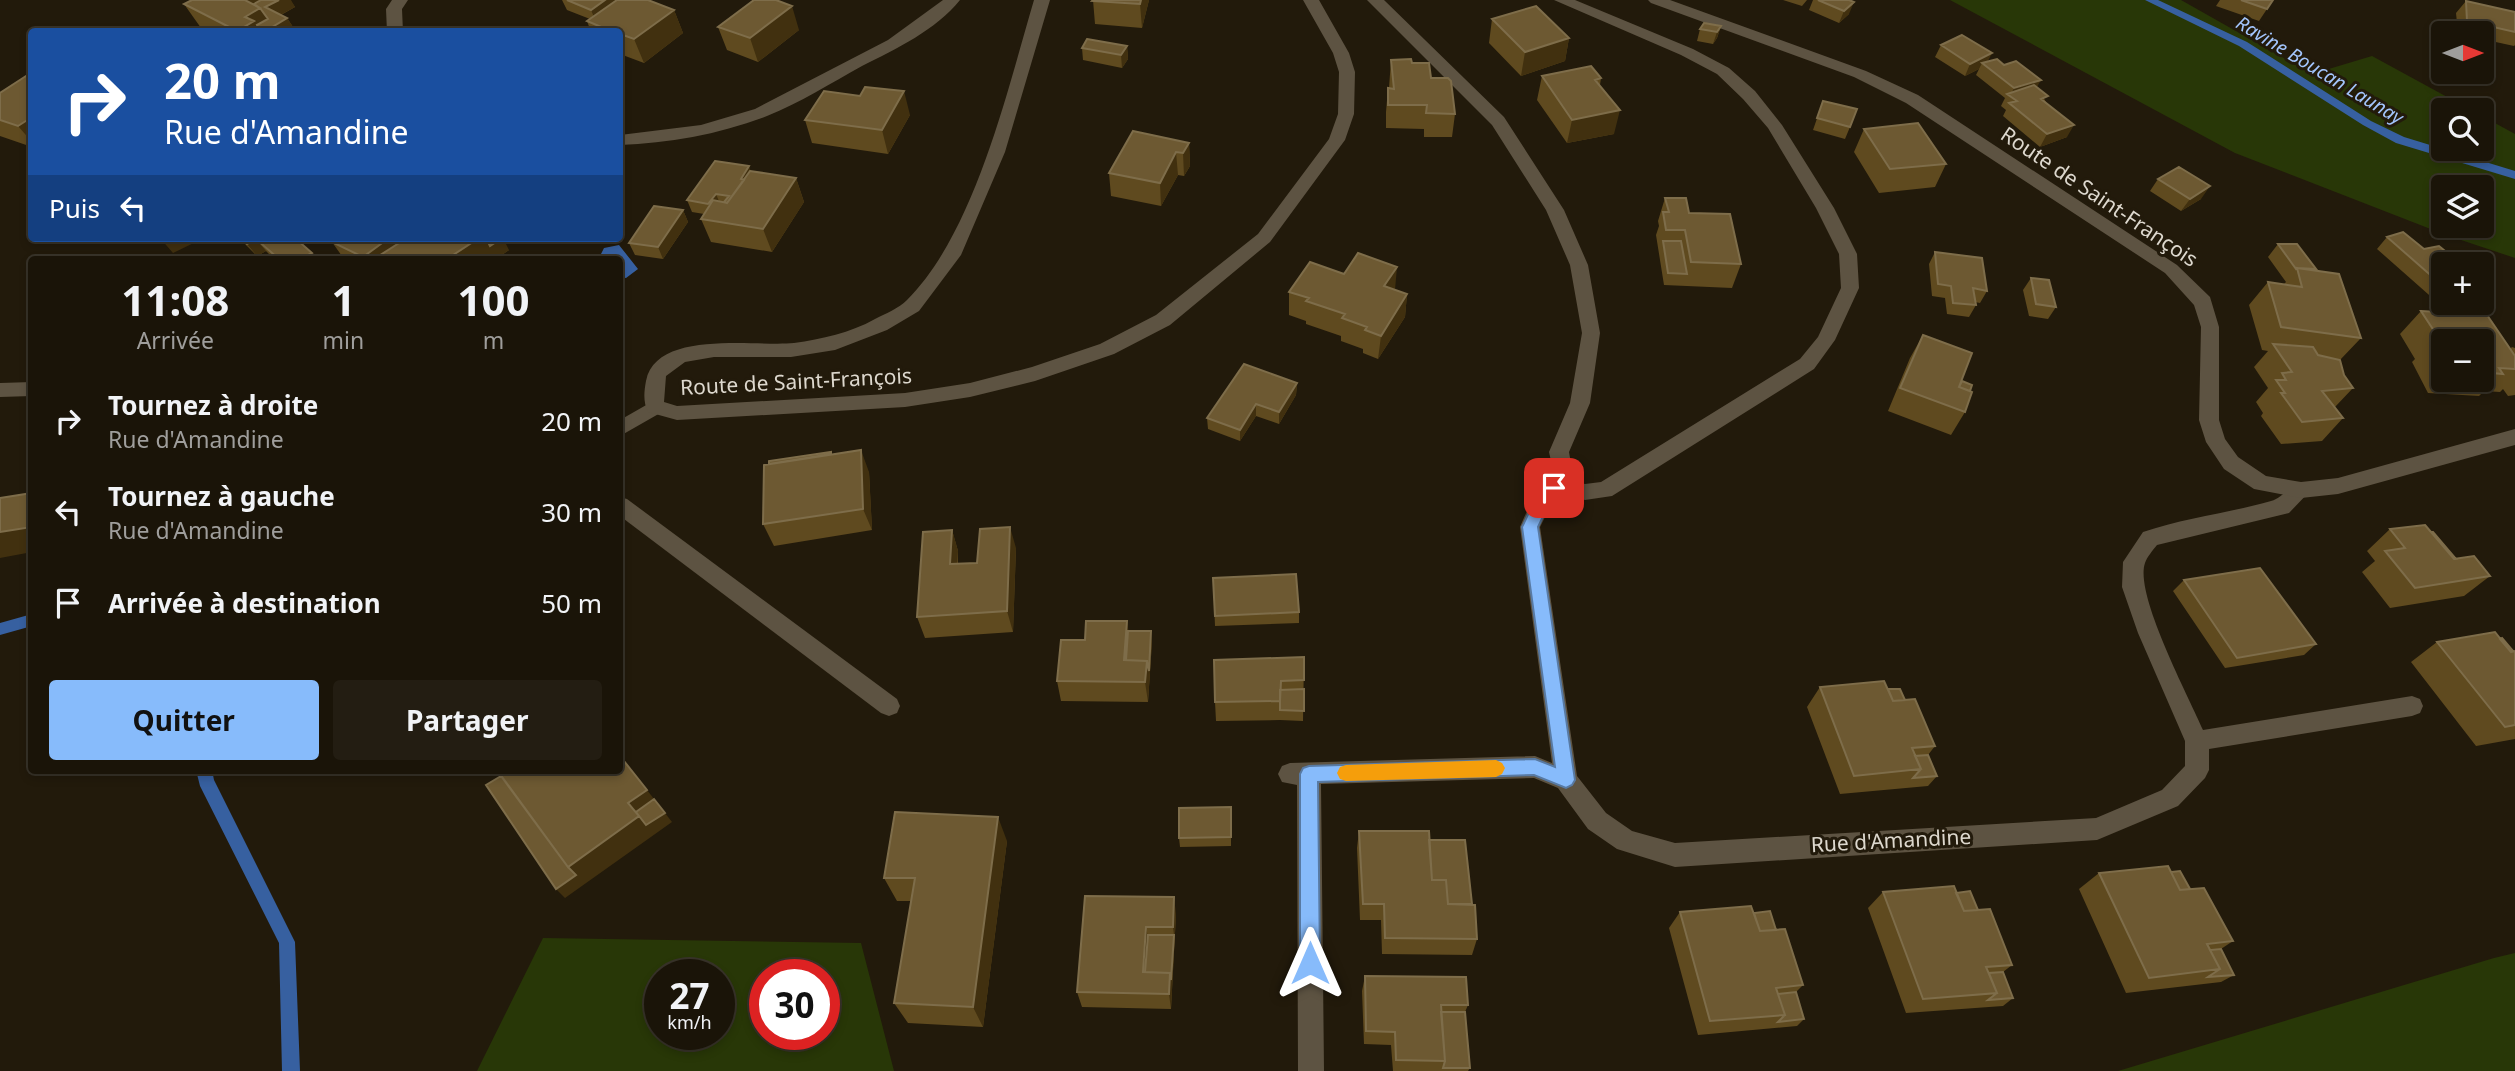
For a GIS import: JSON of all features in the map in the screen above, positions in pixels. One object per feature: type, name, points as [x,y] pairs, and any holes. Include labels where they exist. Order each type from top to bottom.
[{"type":"main road","points":[[395,28],[394,9],[400,0]]},
{"type":"main road","points":[[623,140],[659,138],[714,127],[778,105],[897,42],[938,14],[952,0]]},
{"type":"main road","name":"Route de Saint-François","points":[[1042,0],[997,152],[952,255],[912,306],[880,325],[835,343],[791,350],[714,350],[680,356],[657,373],[653,394],[655,407],[677,414],[905,400],[970,390],[1035,374],[1107,349],[1163,320],[1264,238],[1338,141],[1346,114],[1347,72],[1341,53],[1311,0]]},
{"type":"main road","points":[[1375,0],[1498,121],[1555,209],[1579,265],[1591,333],[1580,403],[1559,452],[1565,486],[1585,492],[1605,490],[1807,364],[1826,340],[1850,288],[1848,254],[1825,208],[1774,125],[1749,95],[1723,71],[1687,52],[1562,0]]},
{"type":"main road","name":"Route de Saint-François","points":[[1656,0],[1860,74],[1912,99],[2171,269],[2203,302],[2210,327],[2209,420],[2216,442],[2231,463],[2261,483],[2301,490],[2338,486],[2515,438]]},
{"type":"main road","points":[[0,390],[28,389]]},
{"type":"main road","points":[[623,427],[655,407]]},
{"type":"main road","name":"Rue d'Amandine","points":[[1563,477],[1545,498],[1530,527],[1566,780],[1597,821],[1626,841],[1675,855],[2097,829],[2171,799],[2197,769],[2197,741]]},
{"type":"main road","points":[[2301,490],[2282,507],[2150,538],[2134,562],[2133,587],[2149,633],[2197,741],[2412,706]]},
{"type":"main road","points":[[623,507],[889,706]]},
{"type":"main road","points":[[1311,1071],[1300,774],[1535,767],[1566,780]]},
{"type":"green space","points":[[1950,0],[2181,0],[2312,74],[2372,56],[2449,98],[2431,98],[2431,161],[2494,161],[2494,123],[2515,134],[2515,258],[2455,238],[2494,238],[2494,175],[2431,175],[2431,229],[2235,153]]},
{"type":"green space","points":[[543,938],[861,943],[894,1071],[477,1071]]},
{"type":"green space","points":[[2515,953],[2515,1071],[2118,1071],[2494,958]]},
{"type":"water","points":[[619,245],[638,269],[623,278],[623,256],[595,256],[601,254],[604,248]]},
{"type":"building","points":[[192,0],[245,0],[260,8],[245,17],[254,21],[242,28],[231,28],[184,4]]},
{"type":"building","points":[[261,0],[279,0],[265,7],[287,18],[271,28],[259,28],[257,25],[268,19],[254,4]]},
{"type":"building","points":[[567,0],[605,0],[591,10]]},
{"type":"building","points":[[617,0],[648,0],[674,10],[634,39],[623,35],[623,28],[604,28],[587,21]]},
{"type":"building","points":[[754,0],[776,0],[792,6],[750,38],[718,27]]},
{"type":"building","points":[[1093,0],[1141,0],[1140,4]]},
{"type":"building","points":[[1818,0],[1849,0],[1854,2],[1844,11]]},
{"type":"building","points":[[2241,0],[2273,0],[2267,9]]},
{"type":"building","points":[[2466,1],[2515,12],[2515,32],[2494,27],[2494,21],[2467,21]]},
{"type":"building","points":[[1536,6],[1569,38],[1525,52],[1492,19]]},
{"type":"building","points":[[1704,23],[1721,26],[1717,32],[1700,29]]},
{"type":"building","points":[[1962,35],[1992,53],[1970,64],[1941,45]]},
{"type":"building","points":[[1087,39],[1127,46],[1121,55],[1082,48]]},
{"type":"building","points":[[1411,59],[1412,63],[1429,63],[1431,78],[1448,78],[1451,81],[1455,114],[1426,113],[1427,105],[1388,105],[1388,88],[1394,89],[1391,60]]},
{"type":"building","points":[[1997,59],[2004,65],[2016,61],[2041,80],[2014,88],[1982,63]]},
{"type":"building","points":[[1591,66],[1601,78],[1595,80],[1620,110],[1572,120],[1542,76]]},
{"type":"building","points":[[28,77],[28,120],[18,126],[0,120],[0,93]]},
{"type":"building","points":[[2034,85],[2048,96],[2041,99],[2074,125],[2047,134],[2009,103],[2017,101],[2007,94]]},
{"type":"building","points":[[865,87],[904,91],[882,130],[805,120],[824,91],[860,96]]},
{"type":"building","points":[[1823,101],[1857,109],[1850,127],[1817,118]]},
{"type":"building","points":[[1918,123],[1946,164],[1890,169],[1864,129]]},
{"type":"building","points":[[1133,131],[1189,143],[1183,153],[1176,152],[1160,183],[1109,173]]},
{"type":"building","points":[[715,161],[749,166],[741,179],[744,180],[727,203],[724,202],[729,196],[716,194],[708,204],[687,200]]},
{"type":"building","points":[[2179,167],[2210,186],[2190,199],[2158,179]]},
{"type":"building","points":[[750,171],[796,178],[763,229],[701,219],[713,200],[727,203]]},
{"type":"building","points":[[1665,198],[1686,198],[1689,213],[1730,214],[1741,264],[1691,262],[1685,230],[1666,230],[1663,212],[1669,212]]},
{"type":"building","points":[[654,206],[683,210],[658,247],[629,243]]},
{"type":"building","points":[[2403,232],[2424,249],[2439,246],[2446,252],[2431,252],[2431,276],[2387,237]]},
{"type":"building","points":[[1663,241],[1681,241],[1687,274],[1668,273]]},
{"type":"building","points":[[259,242],[300,242],[312,253],[306,256],[276,256]]},
{"type":"building","points":[[332,242],[384,242],[361,256]]},
{"type":"building","points":[[401,242],[473,242],[452,256],[379,256]]},
{"type":"building","points":[[2278,244],[2297,244],[2316,269],[2296,269]]},
{"type":"building","points":[[1935,252],[1982,258],[1987,291],[1973,288],[1976,305],[1953,303],[1951,286],[1938,284]]},
{"type":"building","points":[[1358,253],[1397,267],[1384,286],[1407,294],[1381,336],[1365,330],[1367,327],[1342,318],[1345,314],[1306,301],[1309,298],[1289,292],[1310,262],[1344,274]]},
{"type":"building","points":[[2297,268],[2339,274],[2361,338],[2281,327],[2268,282],[2302,287]]},
{"type":"building","points":[[2031,278],[2049,280],[2056,307],[2036,304]]},
{"type":"building","points":[[2421,311],[2431,312],[2431,315],[2487,315],[2515,356],[2515,369],[2499,368],[2503,374],[2494,373],[2494,329],[2433,329]]},
{"type":"building","points":[[1923,335],[1972,353],[1959,387],[1972,392],[1965,412],[1900,388]]},
{"type":"building","points":[[2273,344],[2313,347],[2318,355],[2340,360],[2344,375],[2353,388],[2322,391],[2343,418],[2302,422],[2281,393],[2285,393],[2276,380],[2286,380],[2282,373],[2292,372]]},
{"type":"building","points":[[1244,364],[1297,383],[1279,412],[1256,404],[1240,430],[1207,418]]},
{"type":"building","points":[[1962,381],[1972,385],[1970,391],[1959,387]]},
{"type":"building","points":[[861,450],[863,509],[763,524],[764,465]]},
{"type":"building","points":[[831,454],[769,464],[769,461]]},
{"type":"building","points":[[28,494],[28,528],[0,532],[0,498]]},
{"type":"building","points":[[2425,525],[2454,559],[2474,556],[2490,576],[2415,588],[2385,551],[2405,548],[2390,529]]},
{"type":"building","points":[[1010,527],[1007,611],[917,617],[923,532],[952,530],[950,564],[977,563],[980,529]]},
{"type":"building","points":[[2433,532],[2456,559],[2454,559]]},
{"type":"building","points":[[2260,568],[2316,644],[2237,658],[2184,580]]},
{"type":"building","points":[[1296,574],[1299,612],[1215,616],[1213,578]]},
{"type":"building","points":[[1086,621],[1127,621],[1124,660],[1147,661],[1145,682],[1057,681],[1061,640],[1085,640]]},
{"type":"building","points":[[1128,631],[1151,631],[1149,671],[1147,661],[1126,660]]},
{"type":"building","points":[[2495,632],[2511,652],[2515,651],[2515,725],[2505,727],[2437,642]]},
{"type":"building","points":[[2502,638],[2513,651],[2500,639]]},
{"type":"building","points":[[1304,657],[1304,680],[1281,681],[1280,701],[1215,702],[1214,660]]},
{"type":"building","points":[[1884,681],[1893,701],[1915,699],[1935,746],[1912,748],[1921,769],[1854,776],[1820,687]]},
{"type":"building","points":[[1304,689],[1304,711],[1280,710],[1280,690]]},
{"type":"building","points":[[1888,689],[1900,689],[1905,700],[1893,701]]},
{"type":"building","points":[[1928,755],[1937,776],[1913,778],[1921,769],[1915,756]]},
{"type":"building","points":[[623,760],[647,790],[628,803],[639,816],[568,867],[500,774],[623,774]]},
{"type":"building","points":[[501,776],[576,875],[556,889],[486,785]]},
{"type":"building","points":[[654,799],[665,813],[646,825],[636,812]]},
{"type":"building","points":[[1231,807],[1231,837],[1179,838],[1179,808]]},
{"type":"building","points":[[895,812],[998,817],[973,1007],[894,1003],[915,878],[884,878]]},
{"type":"building","points":[[1359,831],[1429,831],[1432,880],[1446,880],[1448,904],[1475,905],[1477,939],[1385,938],[1384,904],[1363,904]]},
{"type":"building","points":[[1429,840],[1465,840],[1472,904],[1448,904],[1446,880],[1432,880]]},
{"type":"building","points":[[2168,866],[2180,890],[2204,888],[2233,941],[2207,944],[2220,969],[2149,978],[2099,873]]},
{"type":"building","points":[[2180,871],[2190,889],[2180,890],[2171,872]]},
{"type":"building","points":[[1954,886],[1964,911],[1990,909],[2012,965],[1986,967],[1997,993],[1923,999],[1883,892]]},
{"type":"building","points":[[1970,891],[1978,910],[1964,911],[1956,893]]},
{"type":"building","points":[[1085,896],[1174,897],[1173,927],[1146,927],[1143,972],[1170,973],[1169,994],[1077,992]]},
{"type":"building","points":[[1751,906],[1760,931],[1785,929],[1803,985],[1776,988],[1785,1015],[1710,1021],[1680,912]]},
{"type":"building","points":[[1770,911],[1776,930],[1760,931],[1754,913]]},
{"type":"building","points":[[1148,935],[1174,935],[1171,980],[1170,973],[1145,972]]},
{"type":"building","points":[[2221,949],[2234,975],[2208,977],[2220,969],[2210,950]]},
{"type":"building","points":[[2003,972],[2013,998],[1988,1000],[1997,993],[1989,973]]},
{"type":"building","points":[[1365,976],[1466,977],[1468,1005],[1441,1005],[1445,1061],[1396,1060],[1395,1032],[1366,1031]]},
{"type":"building","points":[[1796,992],[1804,1019],[1778,1022],[1785,1015],[1778,994]]},
{"type":"building","points":[[1441,1012],[1465,1012],[1470,1068],[1443,1068],[1445,1061]]},
{"type":"waterway","name":"Ravine Boucan Launay","points":[[2150,0],[2243,44],[2367,123],[2400,140],[2515,175]]},
{"type":"waterway","points":[[0,629],[28,621]]},
{"type":"waterway","points":[[205,774],[287,942],[291,1071]]},
{"type":"slow traffic","points":[[1346,773],[1496,768]]},
{"type":"route","points":[[1310,963],[1309,774],[1535,767],[1566,780],[1530,527],[1545,498],[1554,488]]}]
